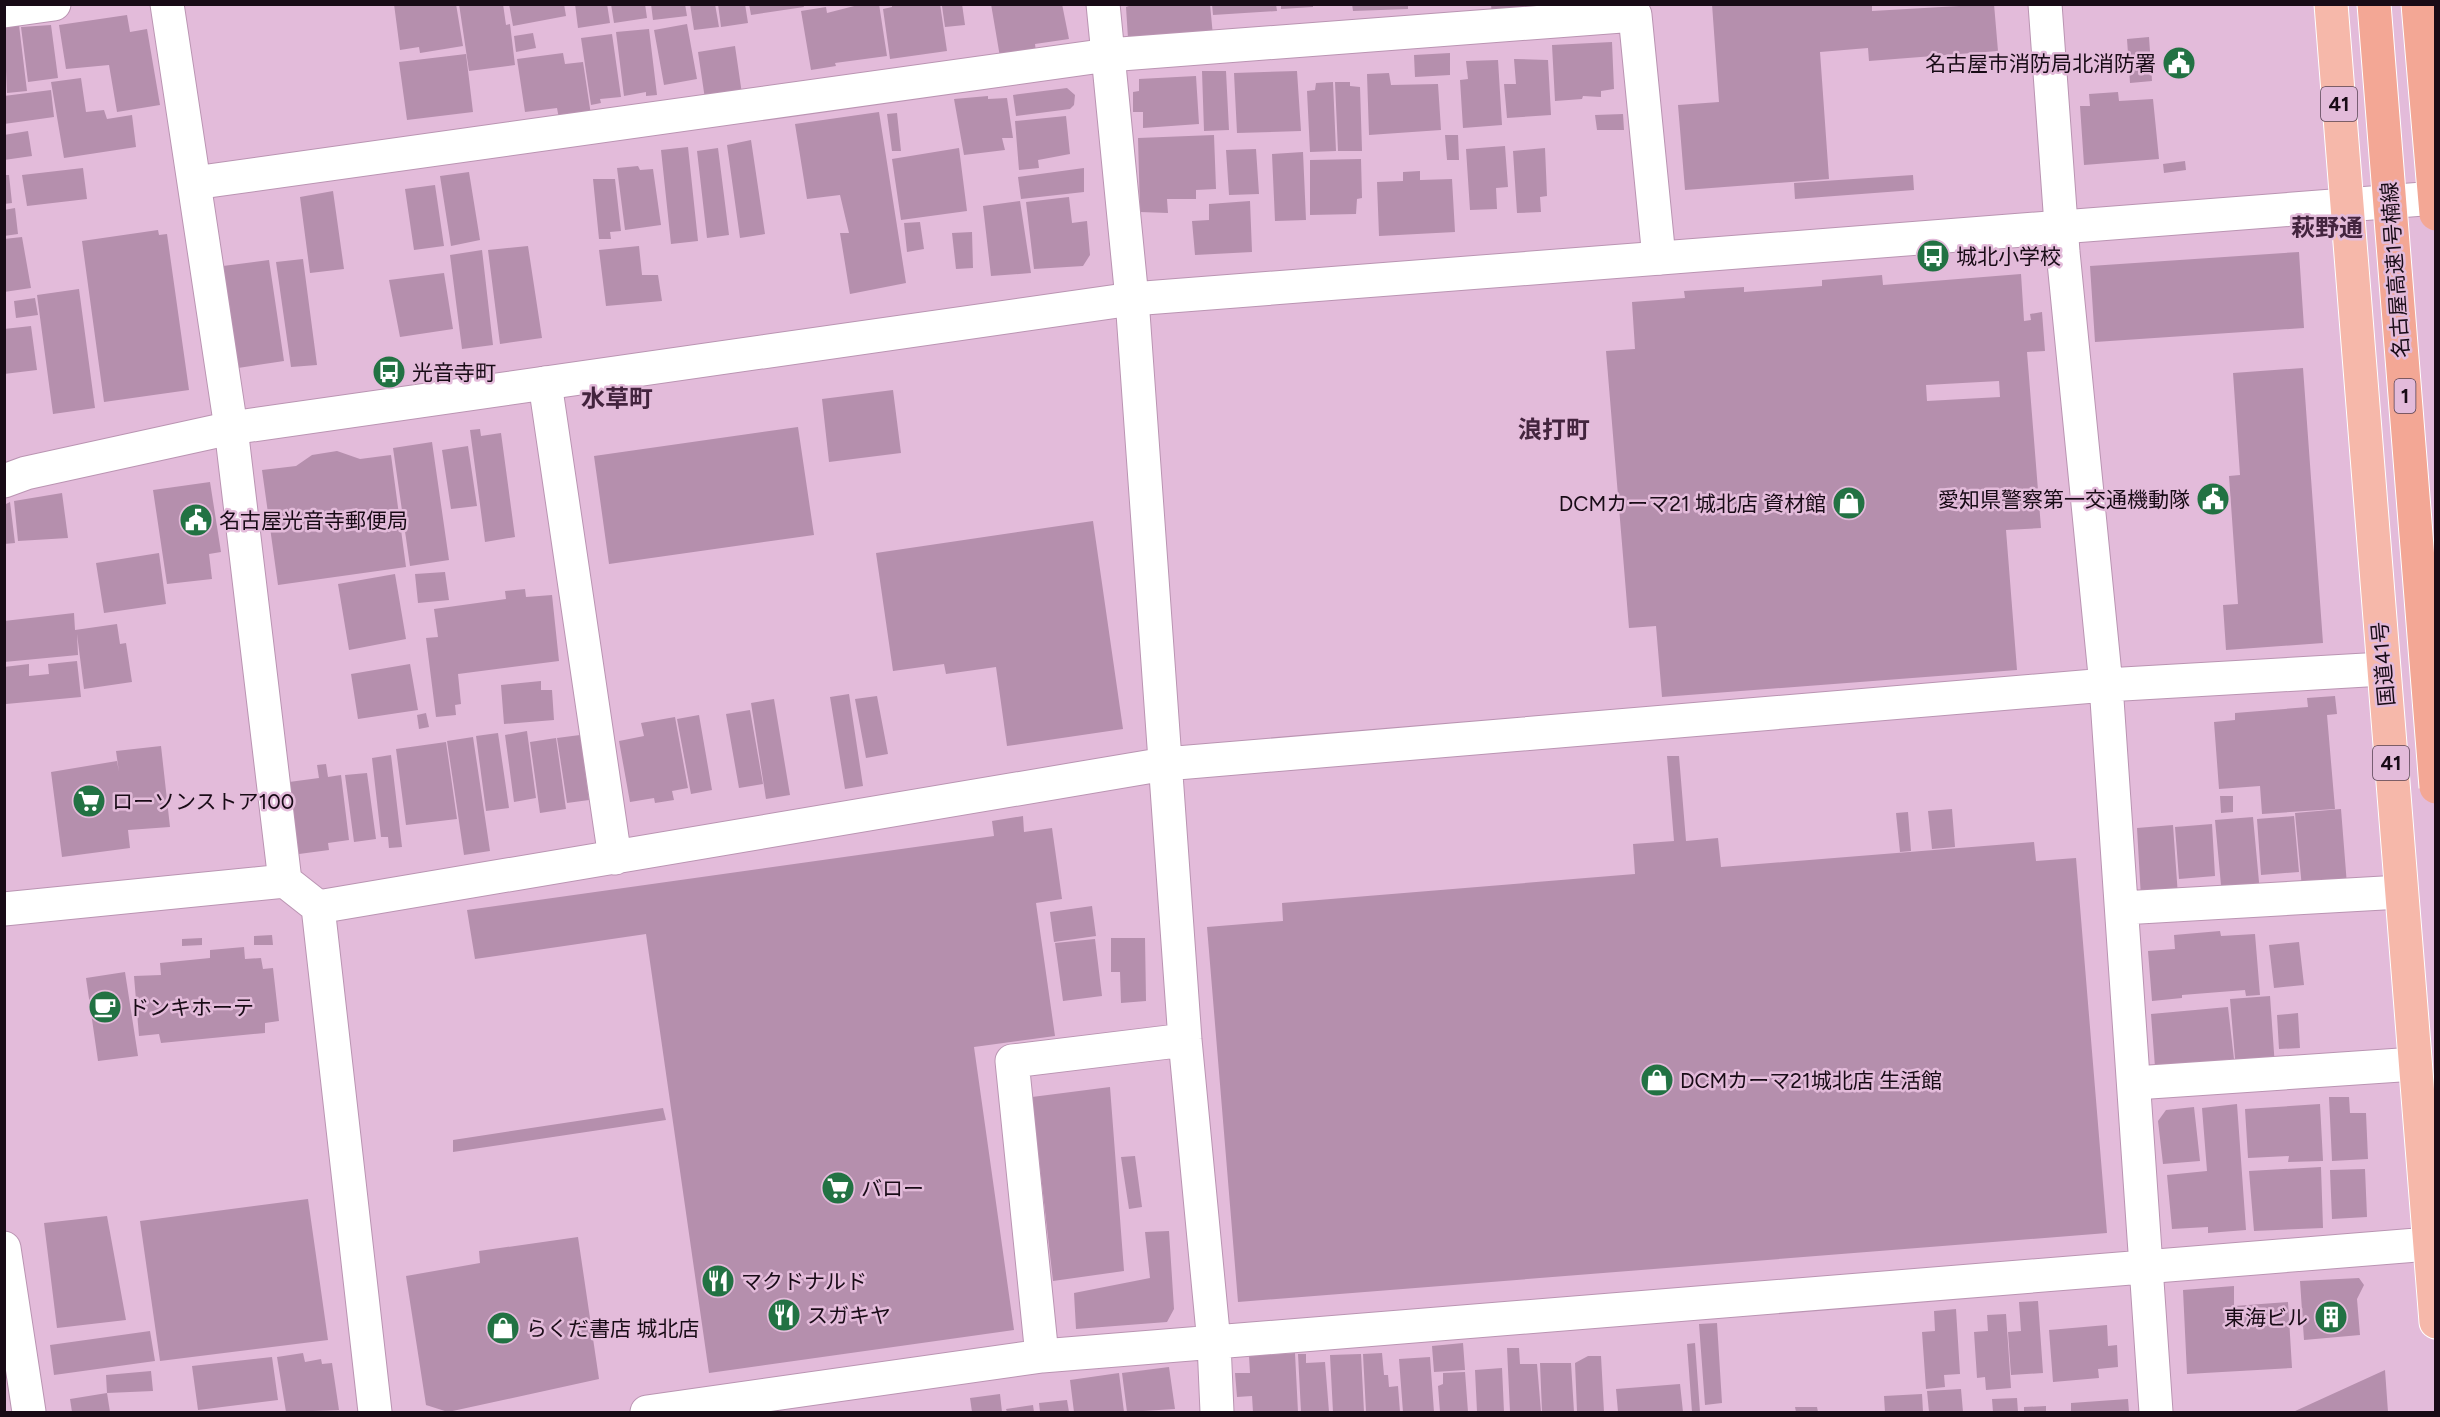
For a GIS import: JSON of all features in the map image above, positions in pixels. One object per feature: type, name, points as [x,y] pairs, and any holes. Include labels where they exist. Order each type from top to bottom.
[{"type":"highway","name":"国道41号","points":[[2331,4],[2436,1322]]},
{"type":"highway","name":"名古屋高速1号楠線","points":[[2374,4],[2436,787]]},
{"type":"highway","name":"名古屋高速1号楠線","points":[[2418,4],[2436,214]]},
{"type":"street","points":[[4,11],[54,4]]},
{"type":"street","points":[[167,4],[231,428],[285,881]]},
{"type":"street","points":[[1103,4],[1132,299],[1185,1040],[1214,1343],[1217,1413]]},
{"type":"street","points":[[2045,4],[2061,227],[2106,685],[2156,1413]]},
{"type":"street","points":[[194,183],[1108,55],[1635,15],[1659,258]]},
{"type":"street","points":[[4,481],[26,473],[231,428],[1132,299],[2436,198]]},
{"type":"street","points":[[545,382],[615,858]]},
{"type":"street","points":[[318,907],[1165,764],[2106,685],[2383,669]]},
{"type":"street","points":[[4,909],[285,881],[318,907],[375,1413]]},
{"type":"street","points":[[2122,908],[2401,892]]},
{"type":"street","points":[[1042,1356],[1012,1061],[1185,1040]]},
{"type":"street","points":[[2135,1083],[2415,1064]]},
{"type":"street","points":[[647,1413],[1042,1356],[2429,1244]]},
{"type":"street","points":[[4,1248],[20,1400]]},
{"type":"building","points":[[394,4],[456,4],[463,46],[420,53],[419,47],[400,50]]},
{"type":"building","points":[[459,4],[503,4],[506,25],[510,24],[515,65],[469,71]]},
{"type":"building","points":[[509,4],[564,4],[566,16],[513,26]]},
{"type":"building","points":[[575,4],[607,4],[610,23],[578,28]]},
{"type":"building","points":[[611,4],[645,4],[647,18],[614,23]]},
{"type":"building","points":[[651,4],[685,4],[687,16],[653,20]]},
{"type":"building","points":[[690,4],[715,4],[719,27],[694,30]]},
{"type":"building","points":[[718,4],[745,4],[748,23],[721,27]]},
{"type":"building","points":[[749,4],[803,4],[804,7],[751,15]]},
{"type":"building","points":[[862,4],[879,4],[887,56],[835,63],[836,66],[811,70],[801,11],[826,7],[827,13]]},
{"type":"building","points":[[892,4],[940,4],[947,51],[890,59],[883,9],[892,7]]},
{"type":"building","points":[[962,4],[965,25],[945,27],[942,6]]},
{"type":"building","points":[[991,4],[1062,4],[1069,39],[1035,44],[1036,52],[1000,57]]},
{"type":"building","points":[[1135,4],[1210,4],[1213,36],[1128,38],[1126,7]]},
{"type":"building","points":[[1212,4],[1276,4],[1277,11],[1213,15]]},
{"type":"building","points":[[1281,4],[1313,4],[1313,7],[1281,9]]},
{"type":"building","points":[[1352,4],[1408,4],[1408,9],[1353,11]]},
{"type":"building","points":[[1491,4],[1525,4],[1526,16],[1492,18]]},
{"type":"building","points":[[1712,4],[1872,4],[1872,11],[1994,4],[1998,51],[1869,61],[1868,48],[1820,52],[1829,179],[1685,190],[1678,105],[1719,102]]},
{"type":"building","points":[[127,15],[130,32],[147,29],[160,105],[117,112],[109,65],[66,69],[59,25]]},
{"type":"building","points":[[687,24],[697,79],[664,85],[654,30]]},
{"type":"building","points":[[19,25],[27,91],[7,93],[4,26]]},
{"type":"building","points":[[51,25],[58,78],[28,82],[21,27]]},
{"type":"building","points":[[649,29],[657,95],[646,96],[646,92],[624,96],[616,32]]},
{"type":"building","points":[[533,33],[536,48],[516,52],[514,36]]},
{"type":"building","points":[[612,34],[621,97],[600,99],[601,103],[591,105],[581,38]]},
{"type":"building","points":[[2149,37],[2152,81],[2130,83],[2127,39]]},
{"type":"building","points":[[1612,42],[1614,89],[1601,91],[1601,97],[1583,96],[1582,99],[1555,101],[1552,45]]},
{"type":"building","points":[[735,46],[742,94],[705,99],[698,52]]},
{"type":"building","points":[[563,53],[565,64],[583,62],[591,115],[559,119],[557,108],[525,112],[517,59]]},
{"type":"building","points":[[1450,53],[1450,75],[1415,77],[1414,55]]},
{"type":"building","points":[[466,54],[473,112],[407,120],[399,62]]},
{"type":"building","points":[[1514,59],[1548,60],[1551,115],[1507,118],[1504,84],[1516,84]]},
{"type":"building","points":[[1498,60],[1502,125],[1463,128],[1460,80],[1468,79],[1466,61]]},
{"type":"building","points":[[1202,71],[1226,71],[1229,130],[1204,131]]},
{"type":"building","points":[[1297,71],[1301,131],[1237,133],[1234,73]]},
{"type":"building","points":[[1389,73],[1391,85],[1438,84],[1441,130],[1369,135],[1367,74]]},
{"type":"building","points":[[1196,76],[1199,124],[1143,128],[1143,112],[1133,112],[1133,92],[1139,91],[1139,79]]},
{"type":"building","points":[[81,78],[86,112],[104,110],[107,119],[132,115],[136,147],[64,158],[51,82]]},
{"type":"building","points":[[1333,82],[1336,151],[1310,152],[1307,91],[1315,90],[1316,83]]},
{"type":"building","points":[[1335,82],[1350,82],[1350,86],[1360,87],[1362,151],[1338,151]]},
{"type":"building","points":[[1067,88],[1075,95],[1074,105],[1070,109],[1016,116],[1013,95]]},
{"type":"building","points":[[51,90],[54,117],[4,124],[4,96]]},
{"type":"building","points":[[2118,92],[2119,101],[2153,99],[2159,159],[2084,165],[2080,106],[2090,106],[2089,94]]},
{"type":"building","points":[[988,96],[988,99],[1007,98],[1013,138],[1002,138],[1005,150],[964,155],[954,99]]},
{"type":"building","points":[[879,112],[906,283],[850,294],[840,233],[849,233],[840,195],[807,199],[795,124]]},
{"type":"building","points":[[897,113],[901,151],[892,151],[887,114]]},
{"type":"building","points":[[1623,114],[1624,130],[1597,130],[1595,115]]},
{"type":"building","points":[[1066,116],[1070,154],[1038,160],[1039,168],[1019,170],[1015,121]]},
{"type":"building","points":[[28,131],[32,156],[4,160],[4,135]]},
{"type":"building","points":[[1214,135],[1216,189],[1196,190],[1196,199],[1167,199],[1168,213],[1140,212],[1138,138]]},
{"type":"building","points":[[1445,135],[1458,135],[1459,160],[1447,160]]},
{"type":"building","points":[[751,140],[765,234],[740,238],[727,145]]},
{"type":"building","points":[[1505,146],[1508,187],[1496,188],[1497,209],[1470,210],[1466,149]]},
{"type":"building","points":[[688,147],[698,241],[671,244],[661,150]]},
{"type":"building","points":[[718,148],[729,235],[707,238],[697,151]]},
{"type":"building","points":[[959,148],[967,211],[901,220],[892,159]]},
{"type":"building","points":[[1545,148],[1547,196],[1540,197],[1541,212],[1517,213],[1513,151]]},
{"type":"building","points":[[1256,149],[1259,194],[1229,195],[1226,150]]},
{"type":"building","points":[[1303,152],[1306,220],[1275,221],[1272,154]]},
{"type":"building","points":[[1361,159],[1362,198],[1357,199],[1356,214],[1310,215],[1310,160]]},
{"type":"building","points":[[2185,161],[2186,170],[2164,173],[2163,164]]},
{"type":"building","points":[[638,166],[640,170],[653,169],[661,225],[625,230],[617,168]]},
{"type":"building","points":[[83,168],[87,199],[27,206],[22,175]]},
{"type":"building","points":[[1084,168],[1084,192],[1021,199],[1018,177]]},
{"type":"building","points":[[1420,171],[1420,180],[1452,179],[1455,232],[1379,236],[1377,182],[1403,181],[1403,172]]},
{"type":"building","points":[[469,172],[480,240],[451,246],[440,176]]},
{"type":"building","points":[[4,175],[9,175],[12,203],[4,204]]},
{"type":"building","points":[[1913,175],[1914,190],[1795,199],[1794,183]]},
{"type":"building","points":[[593,179],[615,179],[621,231],[610,232],[611,239],[599,239]]},
{"type":"building","points":[[435,185],[444,246],[414,250],[405,189]]},
{"type":"building","points":[[333,191],[344,269],[310,273],[300,197]]},
{"type":"building","points":[[1069,197],[1072,223],[1087,221],[1090,255],[1083,266],[1034,269],[1026,202]]},
{"type":"building","points":[[1020,201],[1031,273],[991,276],[983,206]]},
{"type":"building","points":[[1250,201],[1252,252],[1195,255],[1192,221],[1209,220],[1209,204]]},
{"type":"building","points":[[15,208],[18,234],[4,236],[4,210]]},
{"type":"building","points":[[920,222],[924,249],[907,252],[904,223]]},
{"type":"building","points":[[158,230],[159,235],[167,234],[189,390],[104,402],[82,241]]},
{"type":"building","points":[[972,232],[973,268],[956,269],[952,233]]},
{"type":"building","points":[[22,237],[31,288],[4,292],[4,239]]},
{"type":"building","points":[[528,246],[542,338],[500,344],[488,250]]},
{"type":"building","points":[[639,246],[642,275],[658,275],[662,301],[606,306],[599,250]]},
{"type":"building","points":[[482,250],[493,345],[462,349],[450,255]]},
{"type":"building","points":[[2299,252],[2304,328],[2095,342],[2090,266]]},
{"type":"building","points":[[303,259],[317,365],[291,367],[276,262]]},
{"type":"building","points":[[269,260],[284,361],[238,368],[223,266]]},
{"type":"building","points":[[444,273],[453,329],[400,337],[389,280]]},
{"type":"building","points":[[2021,274],[2024,321],[2031,320],[2030,314],[2042,312],[2045,351],[2027,352],[2041,528],[2006,530],[2017,670],[1662,697],[1656,626],[1629,628],[1606,351],[1635,349],[1632,302],[1685,298],[1684,291],[1744,287],[1744,292],[1822,286],[1822,280],[1882,275],[1883,285]],"holes":[[[1999,381],[2000,397],[1927,401],[1926,385]]]},
{"type":"building","points":[[79,289],[95,408],[53,414],[37,295]]},
{"type":"building","points":[[35,298],[38,315],[16,318],[14,301]]},
{"type":"building","points":[[31,326],[37,370],[4,374],[4,329]]},
{"type":"building","points":[[2303,368],[2323,643],[2226,650],[2223,605],[2238,604],[2229,476],[2240,475],[2233,373]]},
{"type":"building","points":[[893,390],[901,453],[829,462],[822,399]]},
{"type":"building","points":[[798,427],[814,535],[609,564],[594,456]]},
{"type":"building","points":[[480,429],[481,436],[501,433],[515,537],[485,542],[470,430]]},
{"type":"building","points":[[432,442],[449,560],[410,566],[393,448]]},
{"type":"building","points":[[468,446],[477,506],[451,509],[442,450]]},
{"type":"building","points":[[337,451],[360,459],[391,455],[406,567],[278,585],[262,470],[296,466],[312,455]]},
{"type":"building","points":[[210,482],[221,552],[209,554],[212,579],[167,584],[153,490]]},
{"type":"building","points":[[62,493],[68,538],[18,541],[14,501]]},
{"type":"building","points":[[10,502],[15,543],[4,544],[4,505]]},
{"type":"building","points":[[1093,521],[1123,729],[1007,746],[996,667],[946,674],[944,664],[893,671],[876,553]]},
{"type":"building","points":[[159,553],[166,604],[104,613],[96,563]]},
{"type":"building","points":[[445,572],[449,600],[418,603],[415,574]]},
{"type":"building","points":[[395,574],[406,639],[349,650],[338,584]]},
{"type":"building","points":[[525,589],[526,597],[552,595],[559,661],[458,674],[461,704],[455,705],[456,715],[436,717],[426,638],[438,637],[434,609],[506,599],[505,591]]},
{"type":"building","points":[[74,613],[75,630],[117,624],[120,644],[126,643],[132,682],[84,689],[77,634],[78,655],[4,662],[4,621]]},
{"type":"building","points":[[77,661],[81,697],[6,704],[4,667],[29,664],[29,676],[49,674],[48,664]]},
{"type":"building","points":[[410,664],[418,710],[358,719],[351,674]]},
{"type":"building","points":[[541,681],[541,690],[552,690],[554,720],[504,724],[501,685]]},
{"type":"building","points":[[849,694],[863,786],[845,789],[830,697]]},
{"type":"building","points":[[877,696],[888,754],[866,758],[855,699]]},
{"type":"building","points":[[2335,696],[2337,714],[2327,715],[2335,809],[2262,814],[2260,786],[2219,789],[2214,722],[2235,720],[2235,713],[2308,707],[2307,698]]},
{"type":"building","points":[[774,699],[790,795],[766,799],[751,703]]},
{"type":"building","points":[[750,710],[763,784],[739,788],[726,714]]},
{"type":"building","points":[[426,713],[429,727],[419,729],[417,715]]},
{"type":"building","points":[[699,715],[712,790],[691,794],[677,719]]},
{"type":"building","points":[[675,717],[688,788],[672,791],[674,800],[655,803],[654,798],[630,802],[619,741],[644,736],[641,723]]},
{"type":"building","points":[[527,731],[536,798],[514,802],[505,735]]},
{"type":"building","points":[[498,733],[509,808],[486,811],[476,736]]},
{"type":"building","points":[[580,735],[589,800],[567,803],[557,738]]},
{"type":"building","points":[[473,737],[490,851],[464,855],[447,741]]},
{"type":"building","points":[[556,738],[566,809],[540,813],[530,742]]},
{"type":"building","points":[[446,742],[457,819],[406,825],[396,749]]},
{"type":"building","name":"ローソンストア100","points":[[161,746],[170,827],[128,830],[130,848],[62,857],[51,772],[117,761],[119,772],[116,751]]},
{"type":"building","points":[[391,755],[402,847],[389,848],[388,837],[381,837],[372,758]]},
{"type":"building","name":"DCMカーマ21城北店 生活館","points":[[1667,756],[1679,756],[1686,841],[1718,838],[1721,867],[2034,842],[2036,861],[2076,858],[2107,1233],[1238,1302],[1207,927],[1283,921],[1282,903],[1635,874],[1633,844],[1674,841]]},
{"type":"building","points":[[326,764],[328,777],[341,775],[349,840],[328,843],[329,850],[299,854],[289,782],[319,778],[317,765]]},
{"type":"building","points":[[367,773],[376,839],[354,842],[345,775]]},
{"type":"building","points":[[2220,796],[2233,796],[2233,812],[2221,813]]},
{"type":"building","points":[[1952,809],[1955,847],[1932,849],[1928,811]]},
{"type":"building","points":[[2341,809],[2347,885],[2302,888],[2295,813]]},
{"type":"building","points":[[1908,812],[1911,851],[1900,852],[1896,813]]},
{"type":"building","name":"バロー","points":[[1023,816],[1024,832],[1052,828],[1062,899],[1036,903],[1055,1036],[974,1047],[1014,1330],[709,1373],[646,934],[475,959],[467,910],[994,836],[992,821]]},
{"type":"building","points":[[2294,816],[2299,872],[2261,875],[2257,819]]},
{"type":"building","points":[[2253,817],[2260,893],[2222,896],[2215,820]]},
{"type":"building","points":[[2212,824],[2215,876],[2179,879],[2175,827]]},
{"type":"building","points":[[2173,825],[2178,896],[2141,898],[2137,828]]},
{"type":"building","points":[[1092,906],[1096,936],[1054,942],[1050,912]]},
{"type":"building","points":[[2220,931],[2221,936],[2255,934],[2260,995],[2246,996],[2245,990],[2182,995],[2182,998],[2152,1001],[2148,951],[2175,949],[2174,935]]},
{"type":"building","points":[[272,935],[273,945],[254,945],[254,936]]},
{"type":"building","points":[[202,938],[202,945],[182,946],[182,939]]},
{"type":"building","points":[[1111,938],[1145,938],[1146,1001],[1121,1003],[1120,972],[1111,972]]},
{"type":"building","points":[[1095,939],[1102,996],[1063,1001],[1055,943]]},
{"type":"building","points":[[2299,942],[2304,985],[2274,988],[2269,945]]},
{"type":"building","points":[[244,947],[245,959],[261,958],[263,969],[273,968],[279,1021],[265,1023],[265,1033],[161,1043],[159,1034],[139,1036],[134,976],[161,975],[160,963],[210,958],[210,950]]},
{"type":"building","points":[[125,972],[138,1056],[98,1061],[86,978]]},
{"type":"building","points":[[2270,996],[2275,1067],[2236,1070],[2230,999]]},
{"type":"building","points":[[2228,1007],[2234,1059],[2155,1067],[2151,1014]]},
{"type":"building","points":[[2298,1013],[2300,1048],[2279,1049],[2277,1015]]},
{"type":"building","points":[[1110,1087],[1124,1271],[1053,1281],[1032,1097]]},
{"type":"building","points":[[2329,1097],[2349,1097],[2350,1113],[2366,1113],[2368,1159],[2332,1161]]},
{"type":"building","points":[[2237,1104],[2246,1230],[2208,1233],[2208,1227],[2172,1229],[2167,1175],[2207,1171],[2202,1108]]},
{"type":"building","points":[[2320,1104],[2323,1161],[2288,1162],[2289,1156],[2248,1158],[2245,1109]]},
{"type":"building","points":[[2194,1107],[2200,1161],[2163,1164],[2158,1121],[2166,1110]]},
{"type":"building","points":[[663,1108],[666,1120],[453,1152],[453,1140]]},
{"type":"building","points":[[1135,1156],[1142,1207],[1129,1209],[1121,1157]]},
{"type":"building","points":[[2321,1167],[2323,1228],[2254,1231],[2249,1171]]},
{"type":"building","points":[[2365,1169],[2367,1217],[2332,1219],[2330,1170]]},
{"type":"building","points":[[308,1199],[328,1340],[160,1361],[140,1221]]},
{"type":"building","points":[[107,1216],[126,1320],[57,1328],[44,1223]]},
{"type":"building","points":[[1169,1231],[1174,1309],[1167,1322],[1076,1329],[1074,1293],[1150,1278],[1145,1232]]},
{"type":"building","name":"らくだ書店 城北店","points":[[578,1237],[599,1379],[448,1412],[426,1405],[406,1276],[480,1263],[479,1251]]},
{"type":"building","name":"東海ビル","points":[[2359,1278],[2364,1285],[2357,1299],[2360,1335],[2304,1340],[2300,1281]]},
{"type":"building","points":[[2234,1286],[2234,1306],[2288,1302],[2292,1368],[2187,1374],[2183,1290]]},
{"type":"building","points":[[2038,1301],[2043,1373],[2011,1375],[2008,1332],[2021,1331],[2019,1302]]},
{"type":"building","points":[[1956,1309],[1960,1374],[1944,1375],[1945,1387],[1926,1389],[1922,1332],[1935,1331],[1934,1311]]},
{"type":"building","points":[[2006,1314],[2011,1388],[1986,1390],[1985,1377],[1977,1378],[1974,1332],[1988,1331],[1987,1315]]},
{"type":"building","points":[[1717,1323],[1722,1403],[1705,1405],[1699,1324]]},
{"type":"building","points":[[2107,1325],[2108,1346],[2117,1345],[2118,1367],[2098,1369],[2099,1378],[2053,1382],[2049,1330]]},
{"type":"building","points":[[150,1331],[155,1361],[54,1375],[50,1345]]},
{"type":"building","points":[[1463,1343],[1465,1370],[1434,1372],[1432,1346]]},
{"type":"building","points":[[1695,1343],[1700,1412],[1692,1412],[1687,1344]]},
{"type":"building","points":[[1507,1348],[1519,1348],[1520,1364],[1537,1364],[1541,1412],[1510,1412]]},
{"type":"building","points":[[303,1353],[305,1362],[321,1359],[322,1364],[332,1363],[339,1410],[286,1412],[277,1357]]},
{"type":"building","points":[[1295,1353],[1298,1412],[1253,1412],[1252,1396],[1237,1397],[1235,1373],[1250,1373],[1249,1356]]},
{"type":"building","points":[[1382,1353],[1384,1375],[1388,1375],[1389,1387],[1398,1386],[1400,1412],[1366,1412],[1363,1354]]},
{"type":"building","points":[[1298,1354],[1306,1354],[1306,1363],[1325,1362],[1329,1412],[1301,1412]]},
{"type":"building","points":[[1361,1354],[1364,1412],[1333,1412],[1330,1355]]},
{"type":"building","points":[[1588,1356],[1601,1356],[1604,1412],[1577,1412],[1575,1363]]},
{"type":"building","points":[[272,1357],[278,1400],[198,1410],[192,1366]]},
{"type":"building","points":[[1430,1357],[1434,1412],[1403,1412],[1399,1359]]},
{"type":"building","points":[[1540,1363],[1571,1363],[1574,1412],[1542,1412]]},
{"type":"building","points":[[1169,1367],[1175,1409],[1127,1412],[1122,1373]]},
{"type":"building","points":[[1502,1368],[1504,1412],[1477,1412],[1475,1370]]},
{"type":"building","points":[[2385,1370],[2388,1412],[2293,1412]]},
{"type":"building","points":[[151,1371],[153,1391],[107,1393],[106,1375]]},
{"type":"building","points":[[1465,1372],[1468,1412],[1440,1412],[1438,1386],[1443,1384],[1443,1373]]},
{"type":"building","points":[[1119,1373],[1124,1412],[1074,1412],[1070,1380]]},
{"type":"building","points":[[1680,1384],[1683,1412],[1618,1412],[1616,1389]]},
{"type":"building","points":[[1961,1389],[1963,1412],[1929,1412],[1927,1391]]},
{"type":"building","points":[[107,1393],[110,1412],[72,1412],[70,1399]]},
{"type":"building","points":[[1000,1394],[1002,1412],[972,1412],[970,1398]]},
{"type":"building","points":[[1922,1394],[1923,1412],[1885,1412],[1884,1396]]},
{"type":"building","points":[[2017,1398],[2018,1412],[1993,1412],[1992,1399]]},
{"type":"building","points":[[2128,1399],[2129,1412],[2071,1412],[2071,1403]]},
{"type":"building","points":[[1067,1400],[1069,1412],[1040,1412],[1039,1403]]},
{"type":"building","points":[[1033,1405],[1034,1412],[1007,1412],[1006,1409]]},
{"type":"building","points":[[2046,1406],[2046,1412],[2024,1412],[2024,1407]]},
{"type":"building","points":[[1795,1407],[1817,1407],[1818,1412],[1796,1412]]},
{"type":"place","name":"名古屋市消防局北消防署","points":[[2179,63]]},
{"type":"place","name":"城北小学校","points":[[1933,256]]},
{"type":"place","name":"光音寺町","points":[[389,372]]},
{"type":"place","name":"愛知県警察第一交通機動隊","points":[[2213,499]]},
{"type":"place","name":"DCMカーマ21 城北店 資材館","points":[[1849,503]]},
{"type":"place","name":"名古屋光音寺郵便局","points":[[196,520]]},
{"type":"place","name":"ローソンストア100","points":[[89,801]]},
{"type":"place","name":"ドンキホーテ","points":[[105,1007]]},
{"type":"place","name":"DCMカーマ21城北店 生活館","points":[[1657,1080]]},
{"type":"place","name":"バロー","points":[[838,1188]]},
{"type":"place","name":"マクドナルド","points":[[718,1281]]},
{"type":"place","name":"スガキヤ","points":[[784,1315]]},
{"type":"place","name":"東海ビル","points":[[2331,1317]]},
{"type":"place","name":"らくだ書店 城北店","points":[[503,1328]]},
{"type":"district","name":"萩野通","points":[[2327,227]]},
{"type":"district","name":"水草町","points":[[617,398]]},
{"type":"district","name":"浪打町","points":[[1554,429]]}]
